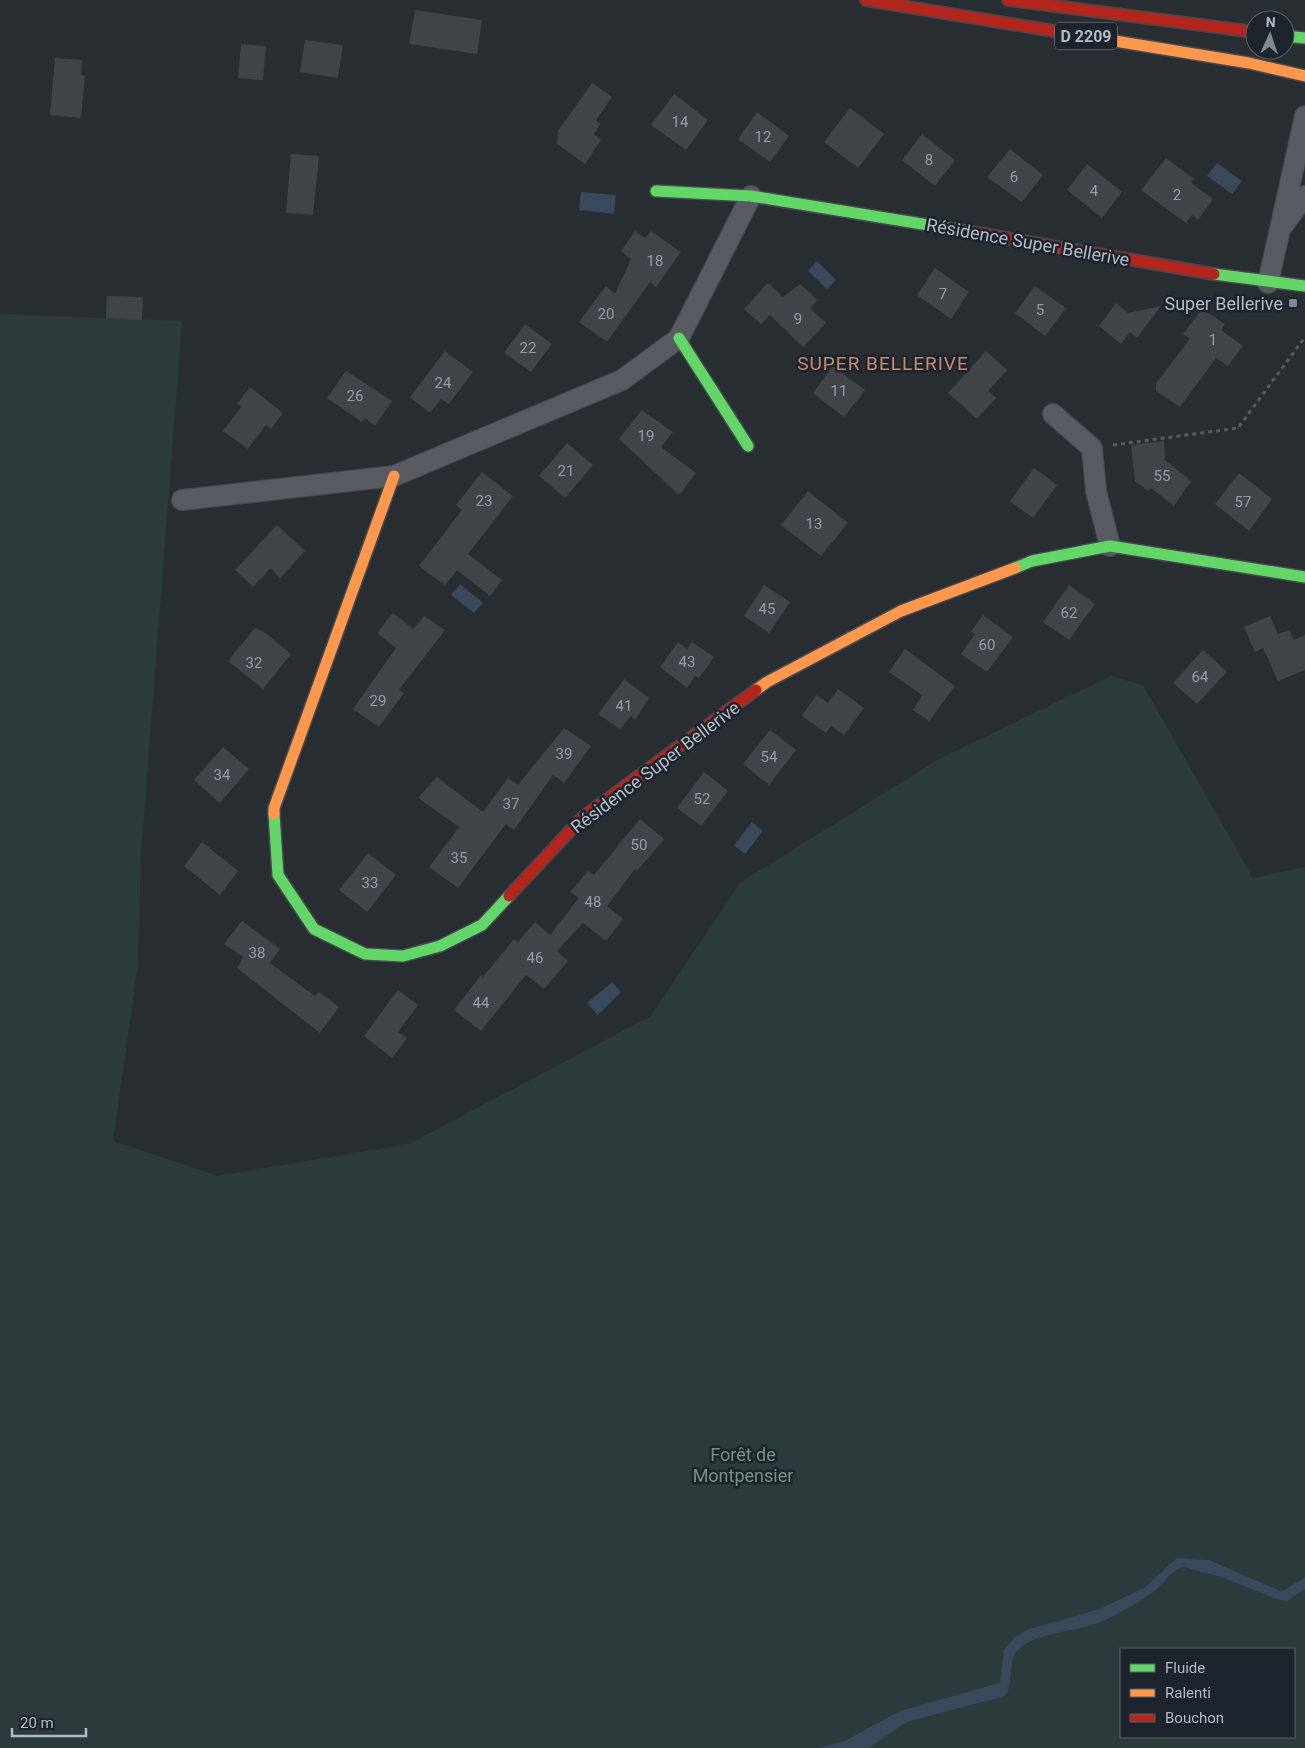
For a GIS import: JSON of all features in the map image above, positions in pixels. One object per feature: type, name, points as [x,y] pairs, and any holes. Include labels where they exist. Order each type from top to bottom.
[{"type":"street","name":"D 2209","points":[[866,0],[1250,63],[1305,76]]},
{"type":"street","name":"D 2209","points":[[1008,0],[1245,31]]},
{"type":"street","points":[[1268,283],[1305,116]]},
{"type":"street","name":"Résidence Super Bellerive","points":[[656,190],[751,196],[832,208],[1268,283],[1305,286]]},
{"type":"street","points":[[182,500],[394,476],[622,380],[680,338],[751,196]]},
{"type":"street","points":[[1279,231],[1305,196]]},
{"type":"street","points":[[680,338],[748,446]]},
{"type":"street","points":[[1053,414],[1092,448],[1096,492],[1110,546]]},
{"type":"street","name":"Résidence Super Bellerive","points":[[394,476],[274,808],[278,875],[314,929],[365,954],[403,956],[440,946],[482,926],[583,817],[767,682],[902,611],[1032,561],[1110,546],[1305,578]]},
{"type":"path","points":[[1092,448],[1238,428],[1305,337]]},
{"type":"green space","name":"Forêt de Montpensier","points":[[0,314],[182,321],[141,854],[138,965],[113,1141],[217,1176],[409,1144],[651,1016],[741,882],[939,759],[1111,676],[1143,685],[1253,878],[1305,867],[1305,1748],[0,1748]]},
{"type":"water","points":[[1217,163],[1242,181],[1232,194],[1207,176]]},
{"type":"water","points":[[581,192],[616,195],[614,214],[579,210]]},
{"type":"water","points":[[817,261],[836,280],[827,289],[808,271]]},
{"type":"water","points":[[460,584],[483,603],[474,613],[451,595]]},
{"type":"water","points":[[752,822],[763,831],[745,854],[734,845]]},
{"type":"water","points":[[612,982],[621,992],[598,1015],[587,1003]]},
{"type":"water","points":[[1177,1558],[1209,1560],[1280,1591],[1285,1590],[1305,1577],[1305,1589],[1287,1601],[1279,1600],[1221,1577],[1184,1567],[1179,1568],[1152,1593],[1105,1620],[1048,1635],[1027,1643],[1015,1654],[1011,1666],[1010,1685],[1005,1696],[906,1722],[869,1748],[820,1748],[845,1741],[900,1711],[1000,1683],[1004,1650],[1014,1638],[1026,1630],[1100,1609],[1133,1593],[1145,1587]]},
{"type":"building","points":[[415,10],[482,20],[477,54],[409,44]]},
{"type":"building","points":[[305,40],[343,45],[338,78],[300,72]]},
{"type":"building","points":[[241,44],[266,46],[263,80],[238,78]]},
{"type":"building","points":[[55,58],[82,60],[81,75],[85,76],[81,118],[50,115]]},
{"type":"building","points":[[592,83],[612,97],[596,120],[600,124],[594,134],[601,140],[585,164],[557,144],[558,131]]},
{"type":"building","points":[[674,94],[708,120],[686,150],[651,125]]},
{"type":"building","points":[[850,108],[884,134],[858,168],[824,142]]},
{"type":"building","points":[[757,112],[789,136],[770,162],[738,139]]},
{"type":"building","points":[[922,134],[955,160],[935,186],[902,160]]},
{"type":"building","points":[[1010,149],[1043,175],[1022,202],[987,177]]},
{"type":"building","points":[[291,154],[319,156],[313,215],[286,213]]},
{"type":"building","points":[[1166,158],[1194,179],[1191,183],[1213,199],[1198,220],[1192,215],[1186,223],[1141,190]]},
{"type":"building","points":[[1087,164],[1122,192],[1102,218],[1067,190]]},
{"type":"building","points":[[635,231],[645,238],[651,231],[681,252],[656,287],[650,282],[607,342],[579,322],[606,286],[615,294],[631,259],[621,251]]},
{"type":"building","points":[[935,268],[969,292],[951,319],[917,295]]},
{"type":"building","points":[[768,283],[783,297],[800,284],[818,300],[810,308],[826,323],[803,347],[770,315],[761,324],[744,309]]},
{"type":"building","points":[[1035,286],[1066,308],[1045,336],[1015,313]]},
{"type":"building","points":[[107,296],[143,297],[142,320],[106,318]]},
{"type":"building","points":[[1116,303],[1128,313],[1161,306],[1137,338],[1130,332],[1121,344],[1099,326]]},
{"type":"building","points":[[1202,309],[1225,324],[1221,330],[1243,346],[1228,366],[1216,358],[1180,407],[1156,391],[1156,383],[1190,339],[1183,334]]},
{"type":"building","points":[[525,324],[552,344],[531,372],[504,353]]},
{"type":"building","points":[[445,351],[473,372],[449,404],[441,399],[430,413],[410,397]]},
{"type":"building","points":[[986,351],[1007,370],[988,391],[996,398],[977,419],[948,393]]},
{"type":"building","points":[[833,366],[865,390],[844,417],[813,393]]},
{"type":"building","points":[[346,371],[392,401],[375,426],[365,418],[362,422],[327,398]]},
{"type":"building","points":[[250,387],[283,413],[271,429],[266,425],[248,449],[223,431],[241,407],[237,404]]},
{"type":"building","points":[[642,410],[673,432],[661,447],[696,473],[679,495],[619,439]]},
{"type":"building","points":[[1164,441],[1165,460],[1191,481],[1174,506],[1151,488],[1148,491],[1135,481],[1131,445]]},
{"type":"building","points":[[567,443],[593,465],[565,498],[539,476]]},
{"type":"building","points":[[1034,468],[1057,485],[1033,518],[1010,501]]},
{"type":"building","points":[[482,472],[513,496],[468,554],[502,580],[490,596],[457,570],[445,585],[419,566],[462,510],[456,505]]},
{"type":"building","points":[[1239,473],[1272,499],[1249,531],[1215,504]]},
{"type":"building","points":[[808,491],[848,523],[821,556],[781,525]]},
{"type":"building","points":[[277,525],[305,551],[280,578],[271,568],[253,587],[235,570]]},
{"type":"building","points":[[764,585],[790,602],[769,633],[744,616]]},
{"type":"building","points":[[1069,585],[1095,604],[1069,640],[1043,622]]},
{"type":"building","points":[[393,613],[413,629],[424,616],[445,630],[399,690],[404,693],[379,727],[353,709],[396,648],[377,633]]},
{"type":"building","points":[[983,615],[1013,637],[987,672],[961,654],[975,634],[971,632]]},
{"type":"building","points":[[1270,616],[1278,634],[1289,630],[1294,640],[1305,635],[1305,670],[1278,681],[1263,648],[1255,652],[1244,627]]},
{"type":"building","points":[[255,628],[264,632],[291,654],[263,689],[228,661]]},
{"type":"building","points":[[678,642],[687,649],[692,642],[714,657],[699,678],[695,676],[687,688],[660,667]]},
{"type":"building","points":[[905,649],[955,686],[929,721],[913,710],[922,695],[889,672]]},
{"type":"building","points":[[1203,650],[1227,672],[1197,704],[1173,683]]},
{"type":"building","points":[[624,679],[649,698],[635,720],[631,716],[620,729],[598,714]]},
{"type":"building","points":[[838,689],[864,708],[844,735],[831,726],[826,733],[802,716],[816,695],[828,703]]},
{"type":"building","points":[[564,728],[591,746],[564,783],[553,775],[514,830],[506,824],[458,888],[429,867],[459,827],[418,798],[437,777],[483,812],[508,778],[518,785]]},
{"type":"building","points":[[770,730],[796,750],[769,785],[743,764]]},
{"type":"building","points":[[223,747],[249,769],[220,803],[194,780]]},
{"type":"building","points":[[704,772],[728,791],[701,826],[677,808]]},
{"type":"building","points":[[640,819],[664,839],[637,871],[635,869],[607,906],[623,919],[606,941],[583,923],[557,951],[568,961],[544,989],[526,975],[481,1031],[454,1010],[481,975],[483,977],[514,939],[518,942],[535,922],[550,935],[579,898],[570,892],[588,871],[594,875]]},
{"type":"building","points":[[202,842],[238,871],[220,895],[184,866]]},
{"type":"building","points":[[368,853],[396,875],[367,912],[339,890]]},
{"type":"building","points":[[242,921],[280,949],[270,963],[315,996],[319,992],[339,1007],[320,1033],[237,968],[243,957],[224,944]]},
{"type":"building","points":[[398,990],[418,1005],[398,1032],[407,1038],[392,1058],[364,1036]]},
{"type":"traffic: fast","points":[[1295,37],[1305,38]]},
{"type":"traffic: fast","points":[[656,191],[751,196],[971,232]]},
{"type":"traffic: fast","points":[[1214,274],[1305,286]]},
{"type":"traffic: fast","points":[[679,338],[748,446]]},
{"type":"traffic: fast","points":[[1015,568],[1032,561],[1110,546],[1305,577]]},
{"type":"traffic: fast","points":[[274,814],[278,875],[314,929],[365,954],[403,956],[440,946],[482,925],[509,896]]},
{"type":"traffic: slow","points":[[1060,32],[1249,63],[1305,76]]},
{"type":"traffic: slow","points":[[274,814],[274,808],[394,476]]},
{"type":"traffic: slow","points":[[756,690],[767,682],[901,611],[1015,568]]},
{"type":"traffic: jam","points":[[866,0],[1060,32]]},
{"type":"traffic: jam","points":[[1008,0],[1245,31]]},
{"type":"traffic: jam","points":[[971,232],[1214,274]]},
{"type":"traffic: jam","points":[[509,896],[583,817],[756,690]]},
{"type":"place","name":"Super Bellerive","points":[[1293,303]]},
{"type":"district","name":"SUPER BELLERIVE","points":[[883,363]]}]
